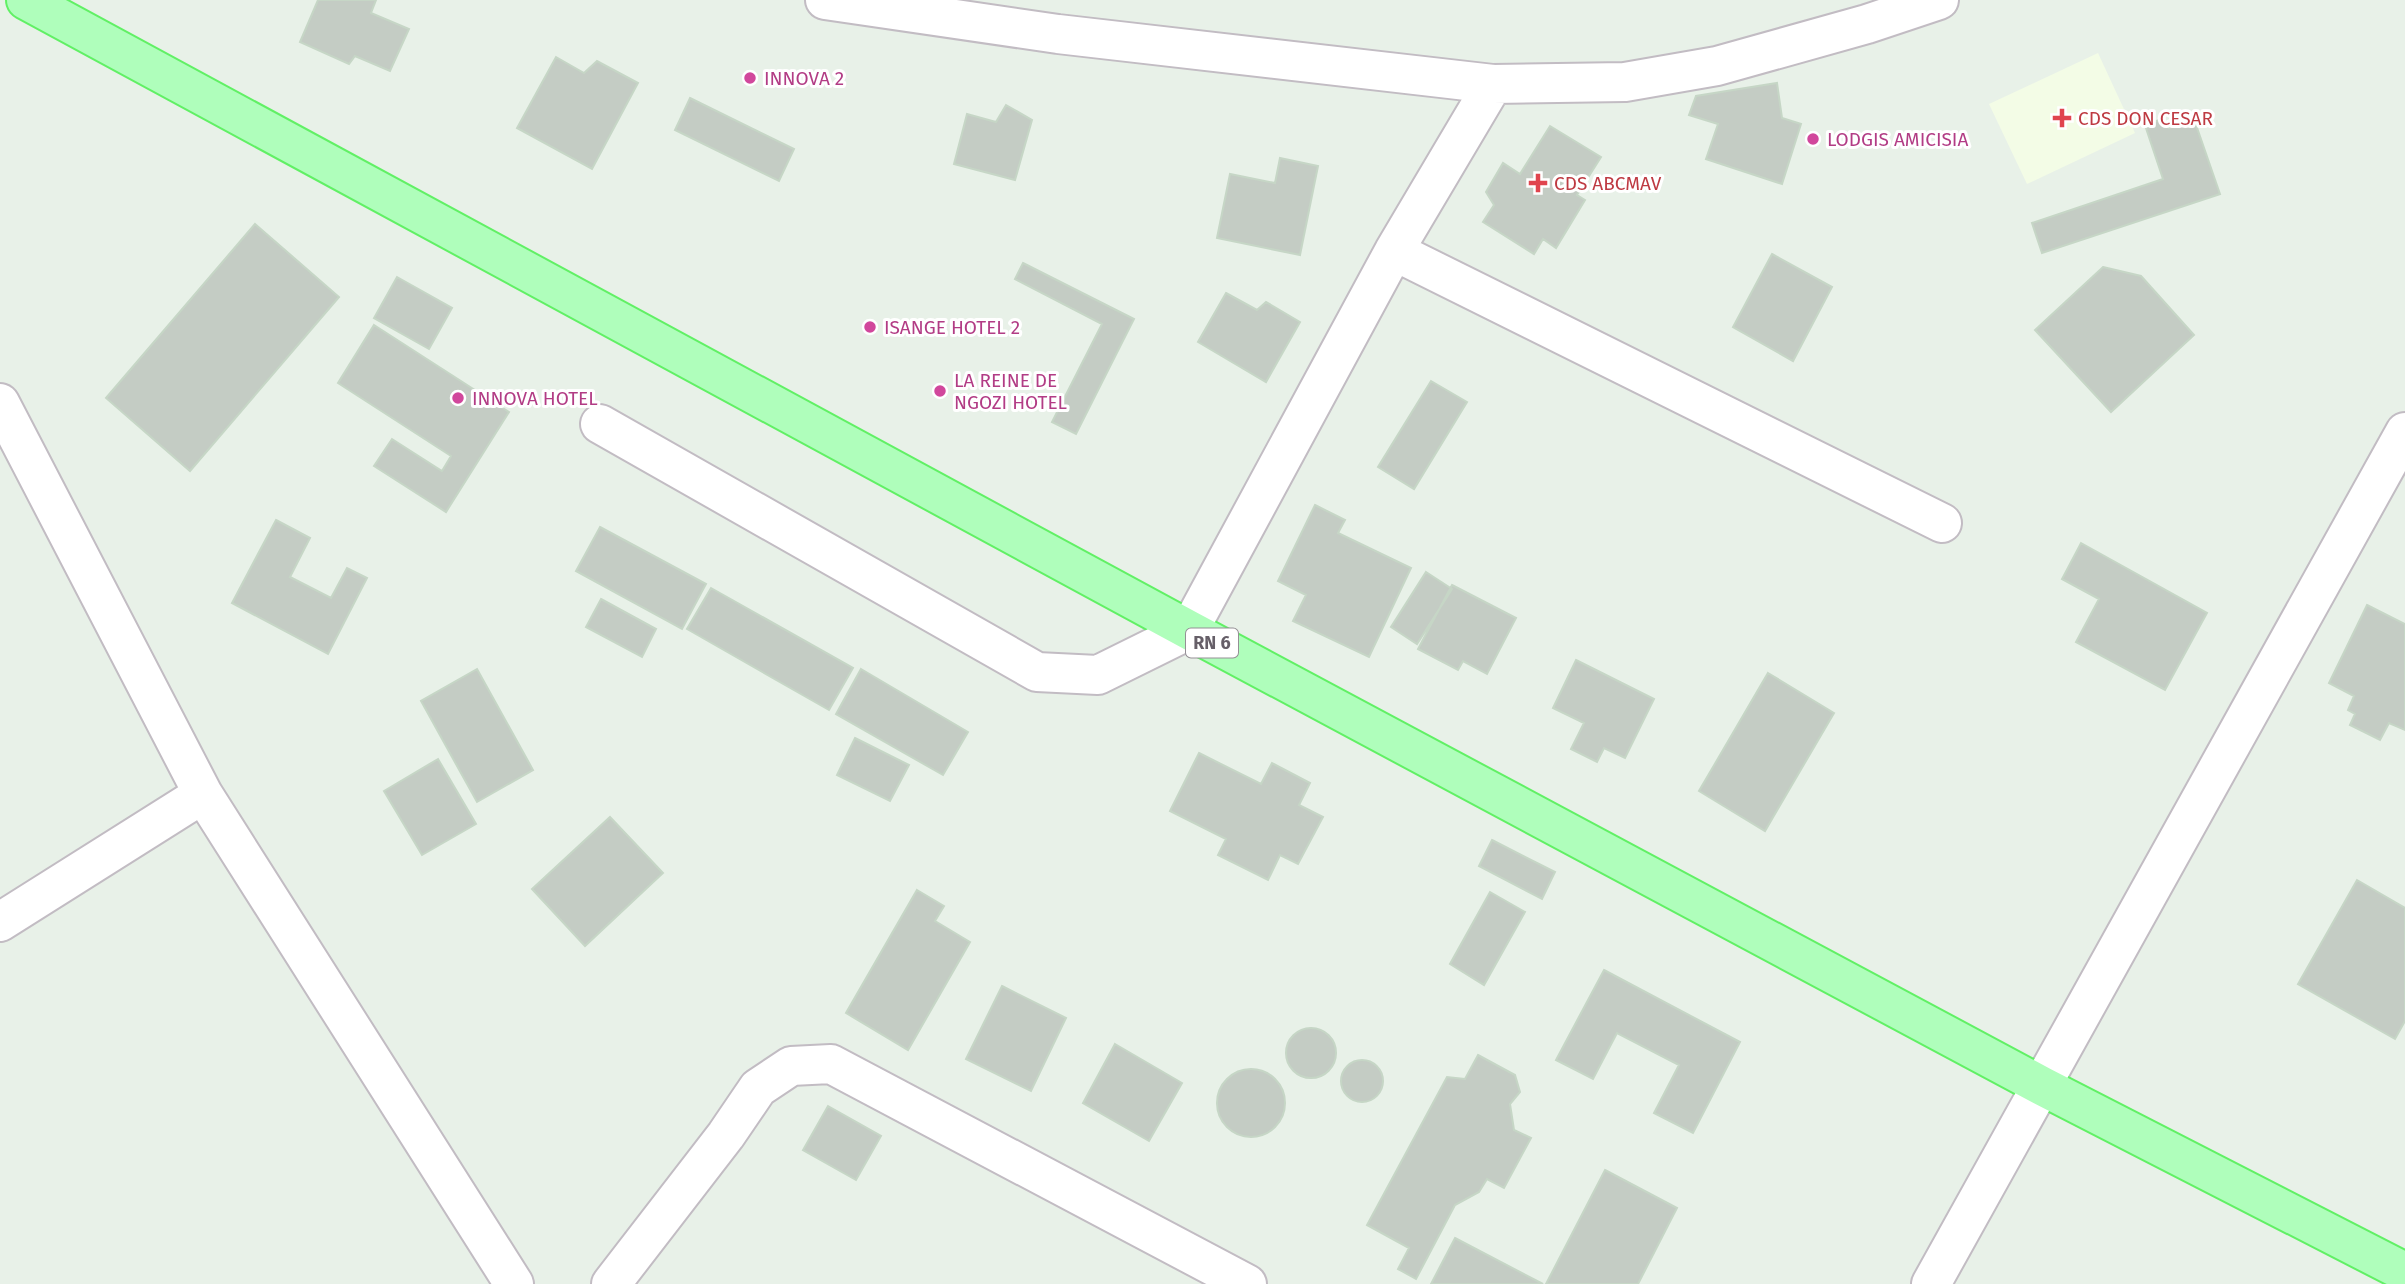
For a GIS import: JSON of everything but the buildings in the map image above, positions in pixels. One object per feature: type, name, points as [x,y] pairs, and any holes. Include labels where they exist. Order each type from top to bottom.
[{"type":"main road","name":"RN 6","points":[[26,0],[1189,630],[2042,1086],[2405,1272]]},
{"type":"street","points":[[825,0],[1058,34],[1493,84],[1625,82],[1717,66],[1867,24],[1939,0]]},
{"type":"street","points":[[600,424],[1037,672],[1098,675],[1189,630],[1394,251],[1493,84]]},
{"type":"street","points":[[1394,251],[1942,523]]},
{"type":"street","points":[[0,403],[203,794],[505,1280]]},
{"type":"street","points":[[1931,1284],[2395,473],[2405,432]]},
{"type":"street","points":[[0,922],[203,794]]},
{"type":"street","points":[[611,1284],[726,1135],[758,1088],[791,1066],[831,1064],[1247,1284]]},
{"type":"shaded area","name":"CDS DON CESAR","points":[[2098,53],[2135,133],[2027,184],[1989,104]]},
{"type":"place","name":"INNOVA 2","points":[[750,78]]},
{"type":"place","name":"CDS DON CESAR","points":[[2062,118]]},
{"type":"place","name":"LODGIS AMICISIA","points":[[1813,139]]},
{"type":"place","name":"CDS ABCMAV","points":[[1538,183]]},
{"type":"place","name":"ISANGE HOTEL 2","points":[[870,327]]},
{"type":"place","name":"LA REINE DE NGOZI HOTEL","points":[[940,391]]},
{"type":"place","name":"INNOVA HOTEL","points":[[458,398]]}]
